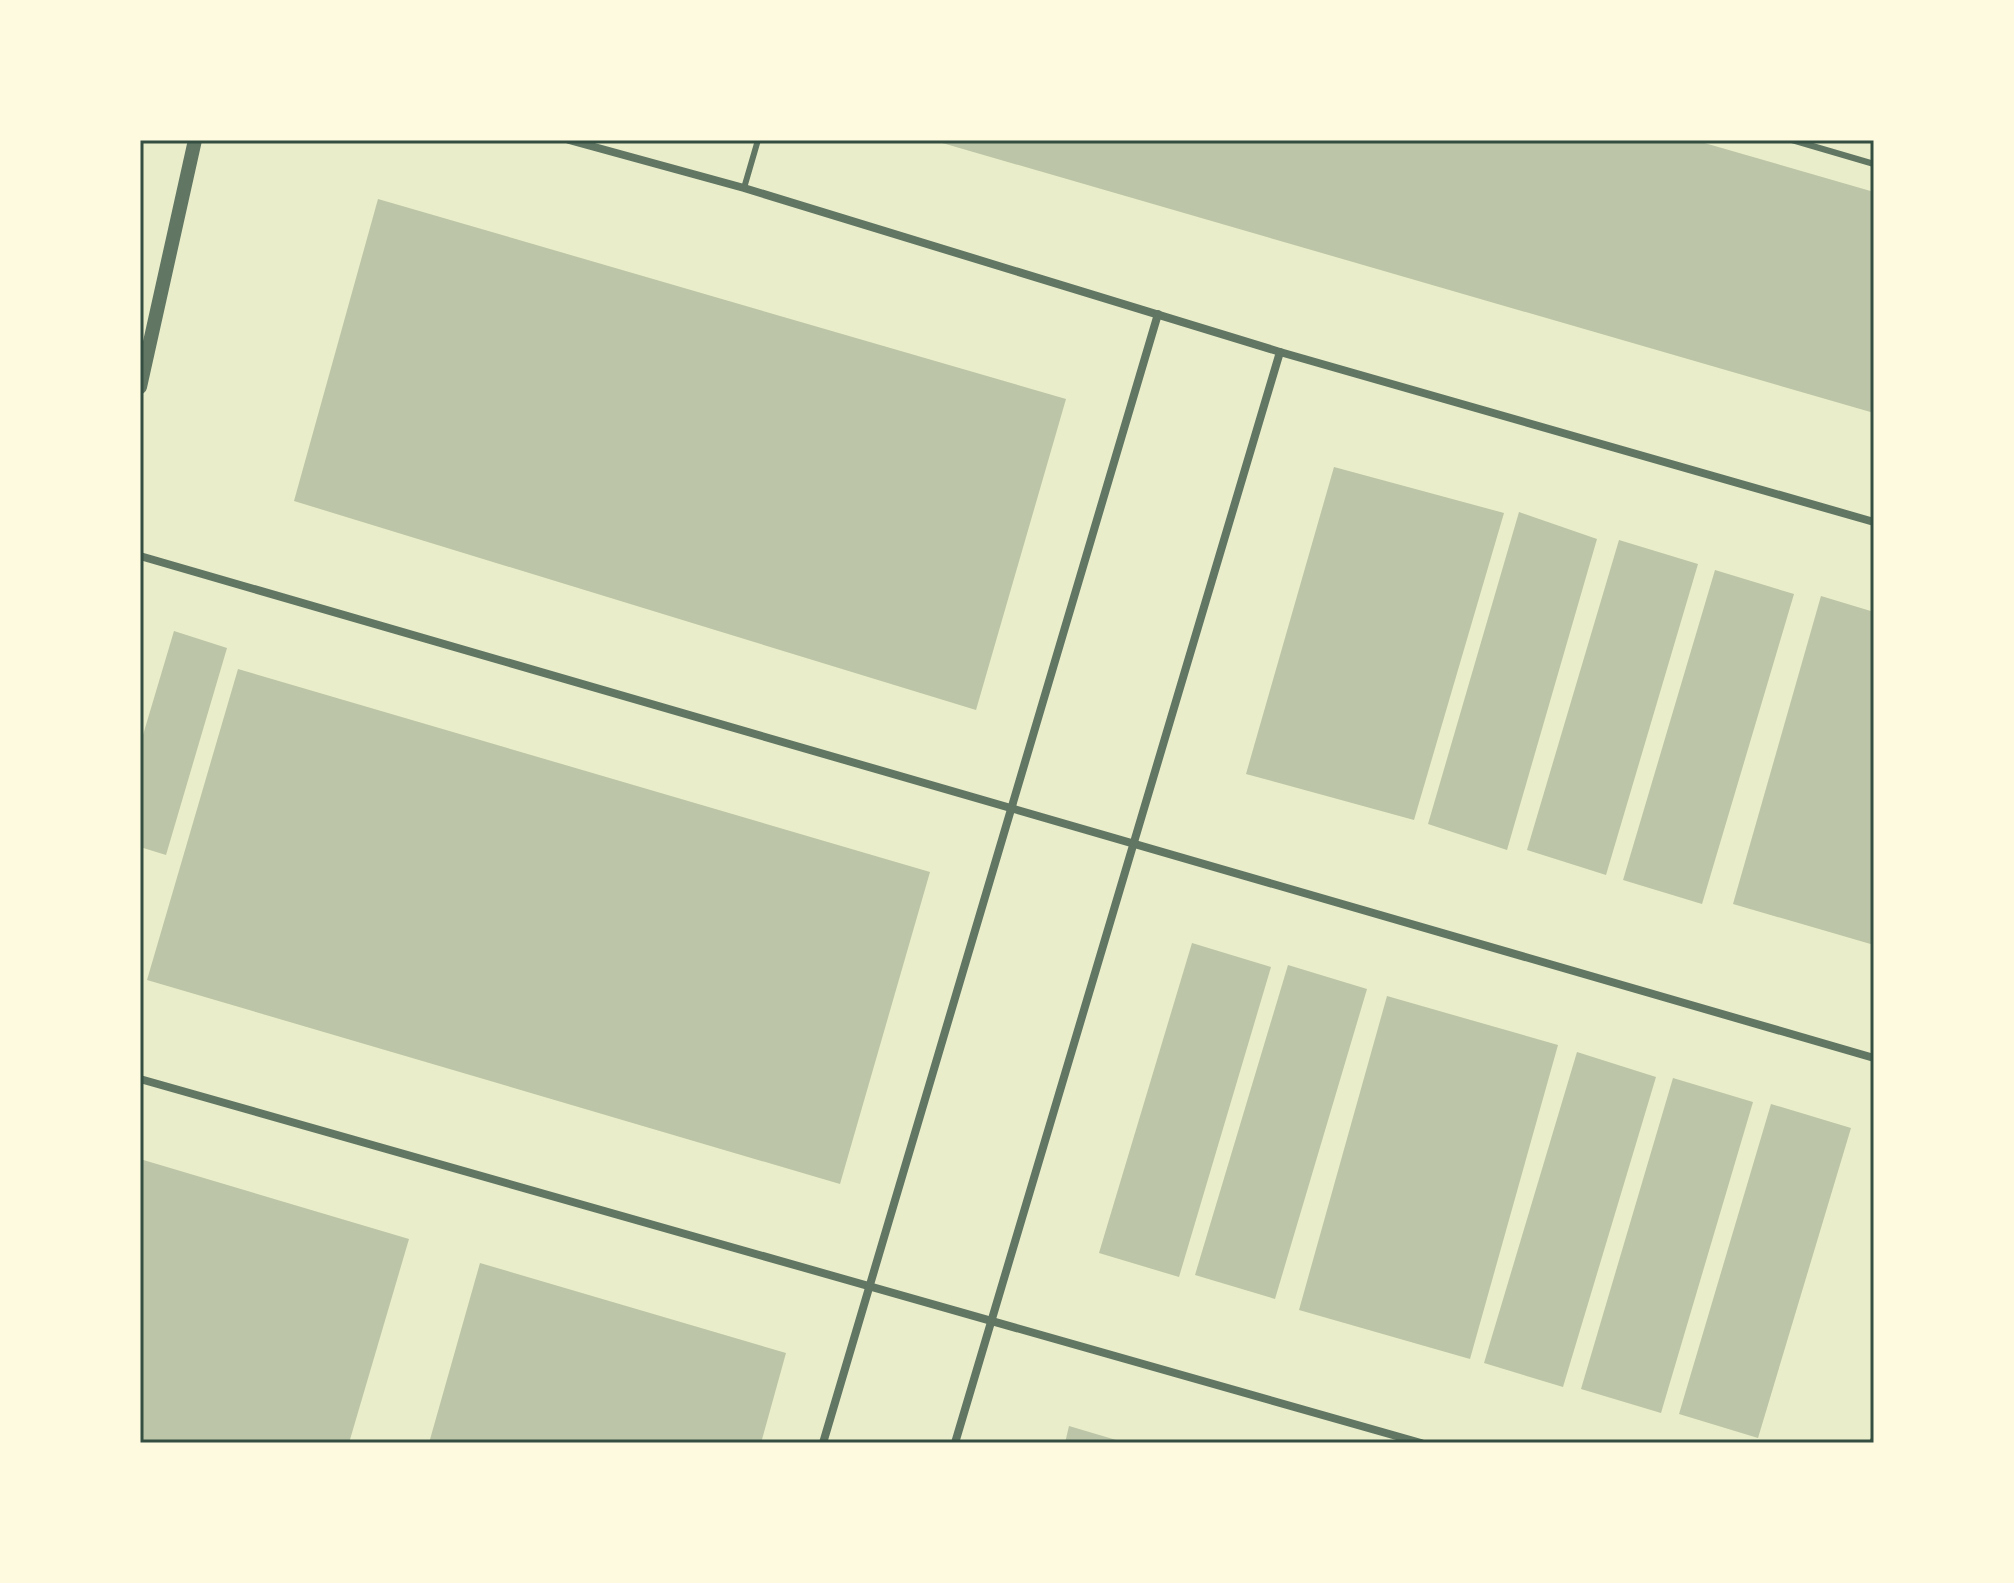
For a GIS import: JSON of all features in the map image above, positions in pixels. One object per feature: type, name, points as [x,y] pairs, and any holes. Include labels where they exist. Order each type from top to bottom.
[{"type":"street","points":[[140,387],[195,140]]},
{"type":"street","points":[[569,140],[744,188],[1280,352],[1874,522]]},
{"type":"street","points":[[823,1443],[1158,314]]},
{"type":"street","points":[[955,1443],[1280,352]]},
{"type":"street","points":[[140,556],[1874,1058]]},
{"type":"street","points":[[140,1079],[1421,1443]]},
{"type":"lane","points":[[744,188],[758,140]]},
{"type":"lane","points":[[1792,140],[1874,164]]},
{"type":"building","points":[[932,140],[1694,140],[1874,192],[1874,413]]},
{"type":"building","points":[[378,199],[1066,399],[976,710],[294,501]]},
{"type":"building","points":[[1334,467],[1504,513],[1414,820],[1246,774]]},
{"type":"building","points":[[1519,512],[1597,539],[1507,850],[1428,824]]},
{"type":"building","points":[[1619,540],[1698,564],[1606,875],[1527,850]]},
{"type":"building","points":[[1715,570],[1794,594],[1702,904],[1623,880]]},
{"type":"building","points":[[1821,596],[1874,612],[1874,945],[1733,904]]},
{"type":"building","points":[[174,631],[227,648],[166,855],[140,847],[140,745]]},
{"type":"building","points":[[238,669],[930,872],[840,1184],[147,980]]},
{"type":"building","points":[[1192,943],[1271,967],[1179,1277],[1099,1253]]},
{"type":"building","points":[[1288,965],[1367,989],[1275,1299],[1195,1275]]},
{"type":"building","points":[[1387,996],[1558,1045],[1470,1359],[1299,1310]]},
{"type":"building","points":[[1577,1052],[1656,1077],[1563,1387],[1484,1363]]},
{"type":"building","points":[[1673,1078],[1753,1102],[1661,1413],[1581,1389]]},
{"type":"building","points":[[1771,1104],[1851,1128],[1758,1438],[1679,1414]]},
{"type":"building","points":[[140,1159],[409,1239],[349,1443],[140,1443]]},
{"type":"building","points":[[480,1263],[786,1353],[761,1443],[429,1443]]},
{"type":"building","points":[[1069,1426],[1123,1442],[1123,1443],[1065,1443]]}]
